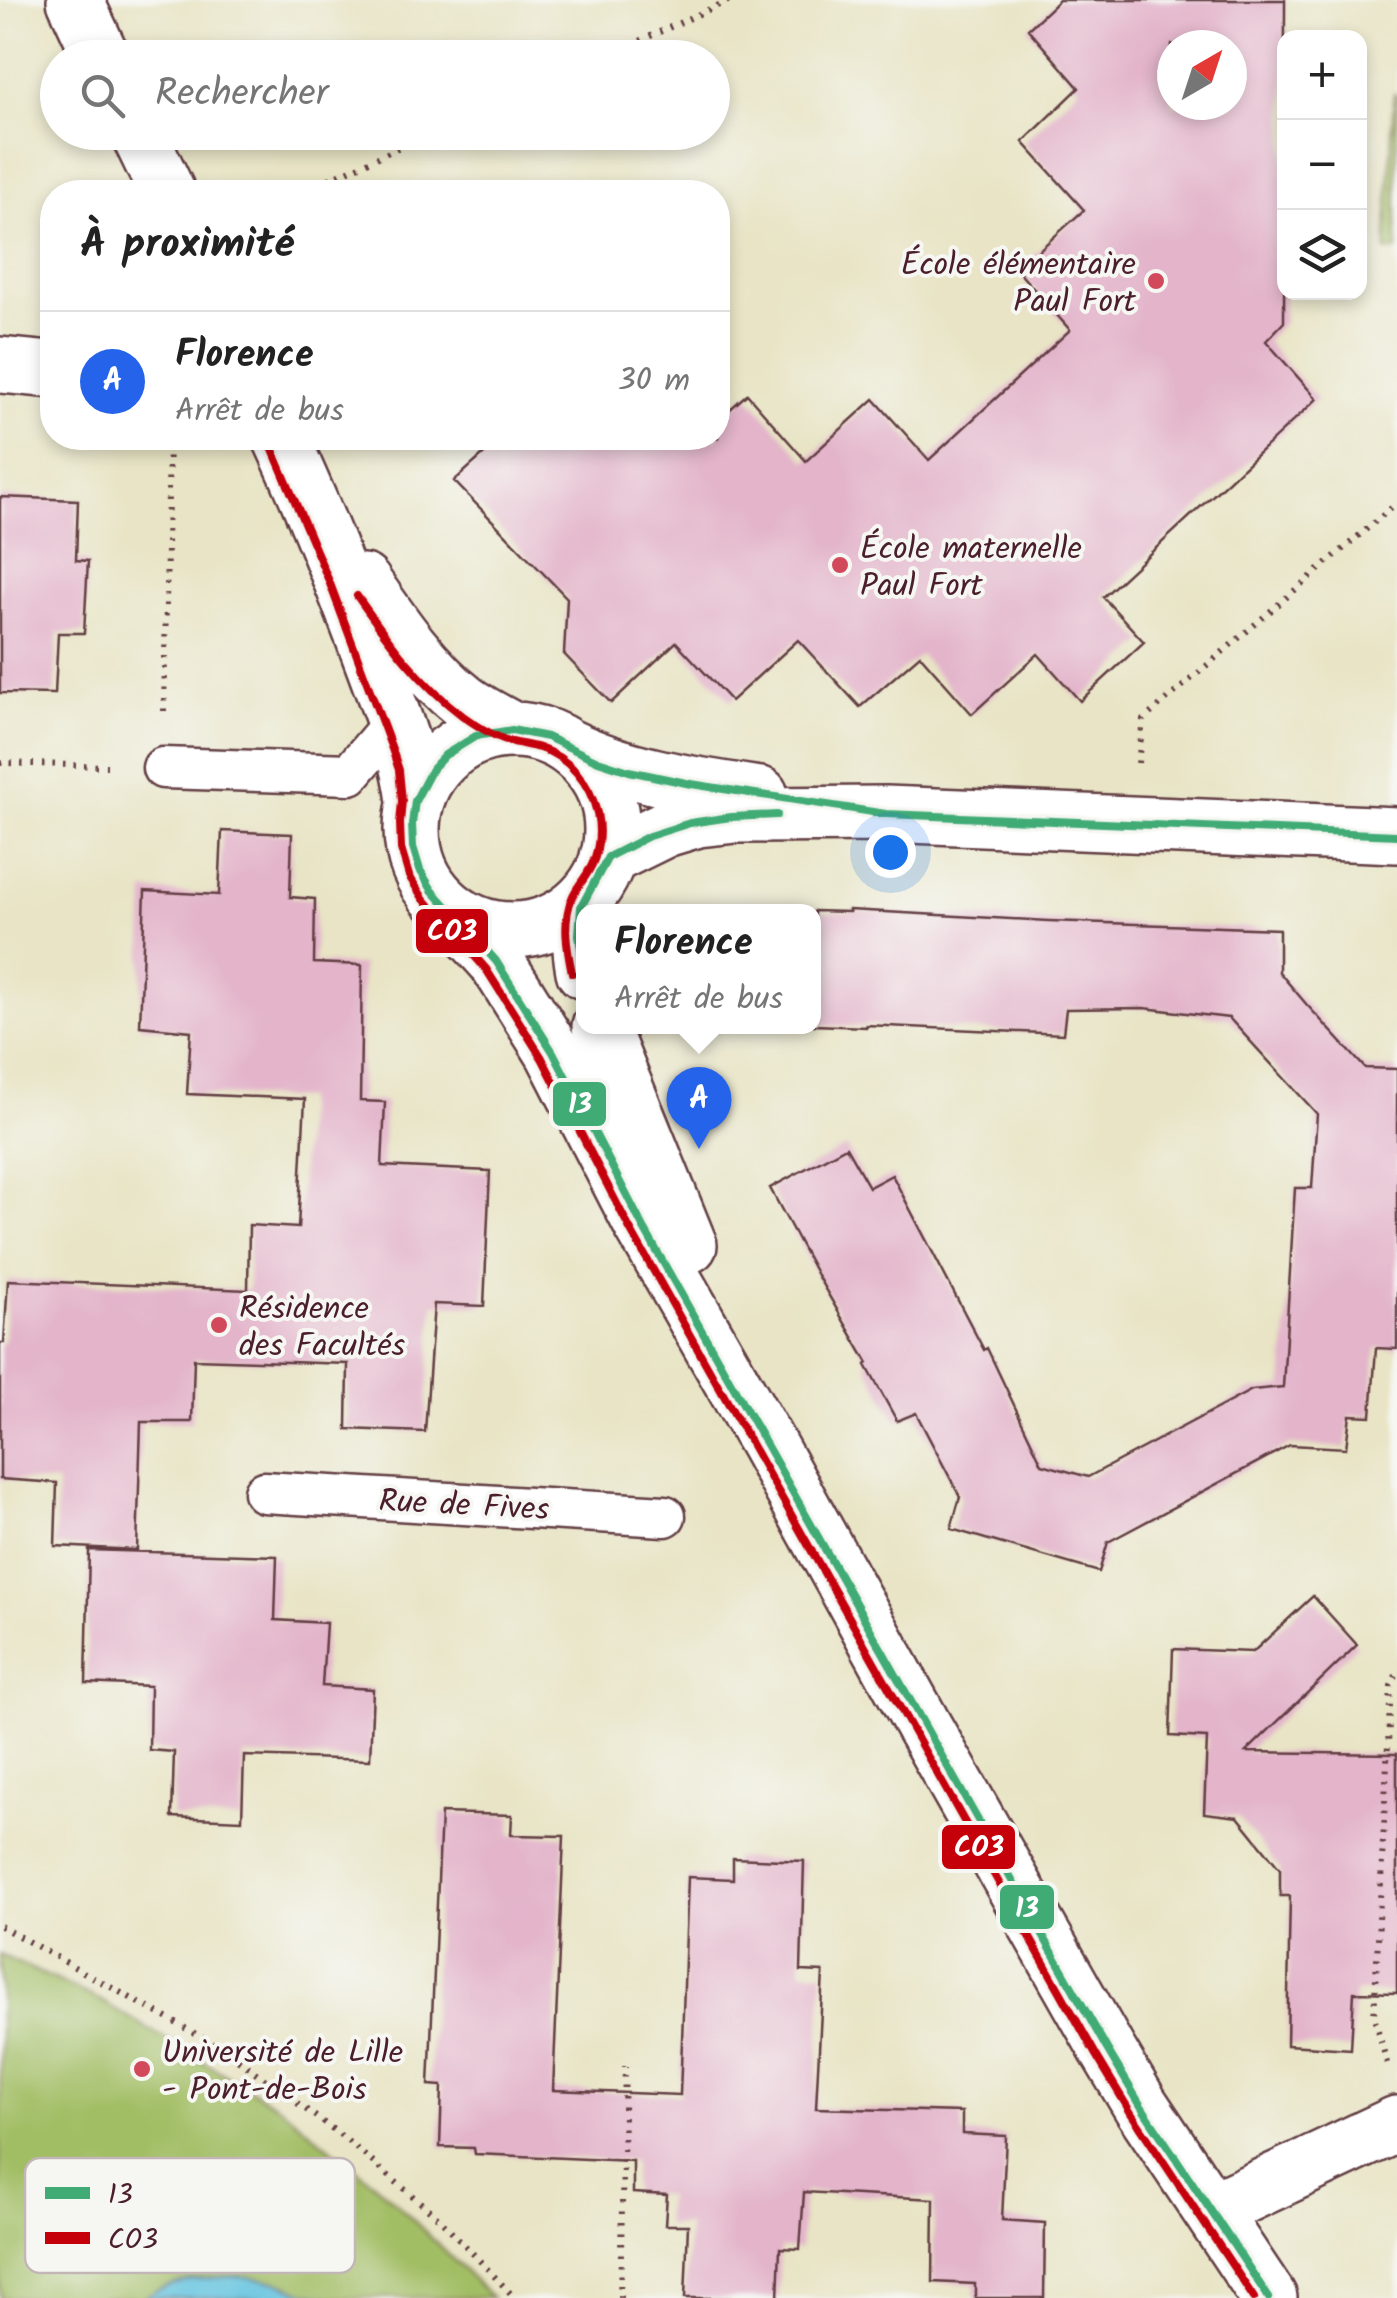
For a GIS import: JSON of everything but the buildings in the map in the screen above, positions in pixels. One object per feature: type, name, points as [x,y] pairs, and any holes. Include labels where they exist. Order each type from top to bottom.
[{"type":"street","points":[[75,0],[94,40]]},
{"type":"street","points":[[147,150],[161,180]]},
{"type":"street","points":[[0,365],[40,369]]},
{"type":"street","points":[[287,450],[341,576],[395,721],[411,767],[416,802]]},
{"type":"street","points":[[308,496],[361,580],[411,648],[463,701],[512,730],[547,737],[629,771],[886,814]]},
{"type":"street","points":[[512,730],[476,736],[445,755],[432,769],[416,802],[412,824],[414,847],[426,880],[496,962],[553,1052],[641,1223],[1107,2049],[1270,2298]]},
{"type":"street","points":[[564,745],[595,774],[610,814],[611,836],[587,904]]},
{"type":"street","points":[[448,908],[493,928],[518,930],[542,925],[564,916],[596,878],[664,829],[698,819],[736,815],[886,814],[1397,834]]},
{"type":"street","points":[[603,1034],[768,1443]]},
{"type":"street","points":[[1211,2212],[1397,2124]]},
{"type":"lane","points":[[162,768],[350,774],[395,721]]},
{"type":"lane","name":"Rue de Fives","points":[[264,1492],[665,1516]]},
{"type":"path","points":[[642,40],[730,0]]},
{"type":"path","points":[[327,180],[394,150]]},
{"type":"path","points":[[0,763],[162,768],[169,450]]},
{"type":"path","points":[[1132,824],[1143,720],[1397,503]]},
{"type":"path","points":[[1388,2064],[1374,2016],[1391,1686],[1397,1673]]},
{"type":"path","points":[[0,1926],[226,2050],[338,2133],[440,2218],[515,2298]]},
{"type":"path","points":[[620,2298],[625,2066]]},
{"type":"green space","points":[[1394,94],[1397,251],[1386,251]]},
{"type":"green space","points":[[0,1955],[98,1999],[280,2107],[343,2158],[25,2158],[25,2273],[355,2273],[355,2168],[388,2195],[492,2298],[0,2298]]},
{"type":"water","points":[[241,2276],[275,2281],[331,2298],[143,2298],[178,2283]]},
{"type":"transit line","name":"CO3","points":[[273,450],[329,581],[399,770],[401,849],[409,876],[423,898],[486,969],[542,1058],[630,1229],[1096,2055],[1254,2298]]},
{"type":"transit line","name":"CO3","points":[[357,596],[405,660],[447,703],[491,734],[560,758],[589,791],[597,813],[598,843],[595,858],[575,891],[567,916],[572,973]]},
{"type":"transit line","name":"13","points":[[1269,2298],[1107,2049],[641,1223],[553,1052],[496,961],[432,890],[420,870],[412,824],[415,801],[432,769],[445,755],[476,736],[512,730],[547,737],[629,771],[886,814],[1397,835]]},
{"type":"transit line","name":"13","points":[[583,904],[608,857],[649,836],[690,823],[777,815]]},
{"type":"place","name":"École élémentaire Paul Fort","points":[[1156,281]]},
{"type":"place","name":"École maternelle Paul Fort","points":[[840,565]]},
{"type":"place","name":"Florence","points":[[699,1149]]},
{"type":"place","name":"Résidence des Facultés","points":[[219,1325]]},
{"type":"place","name":"Université de Lille - Pont-de-Bois","points":[[142,2069]]}]
